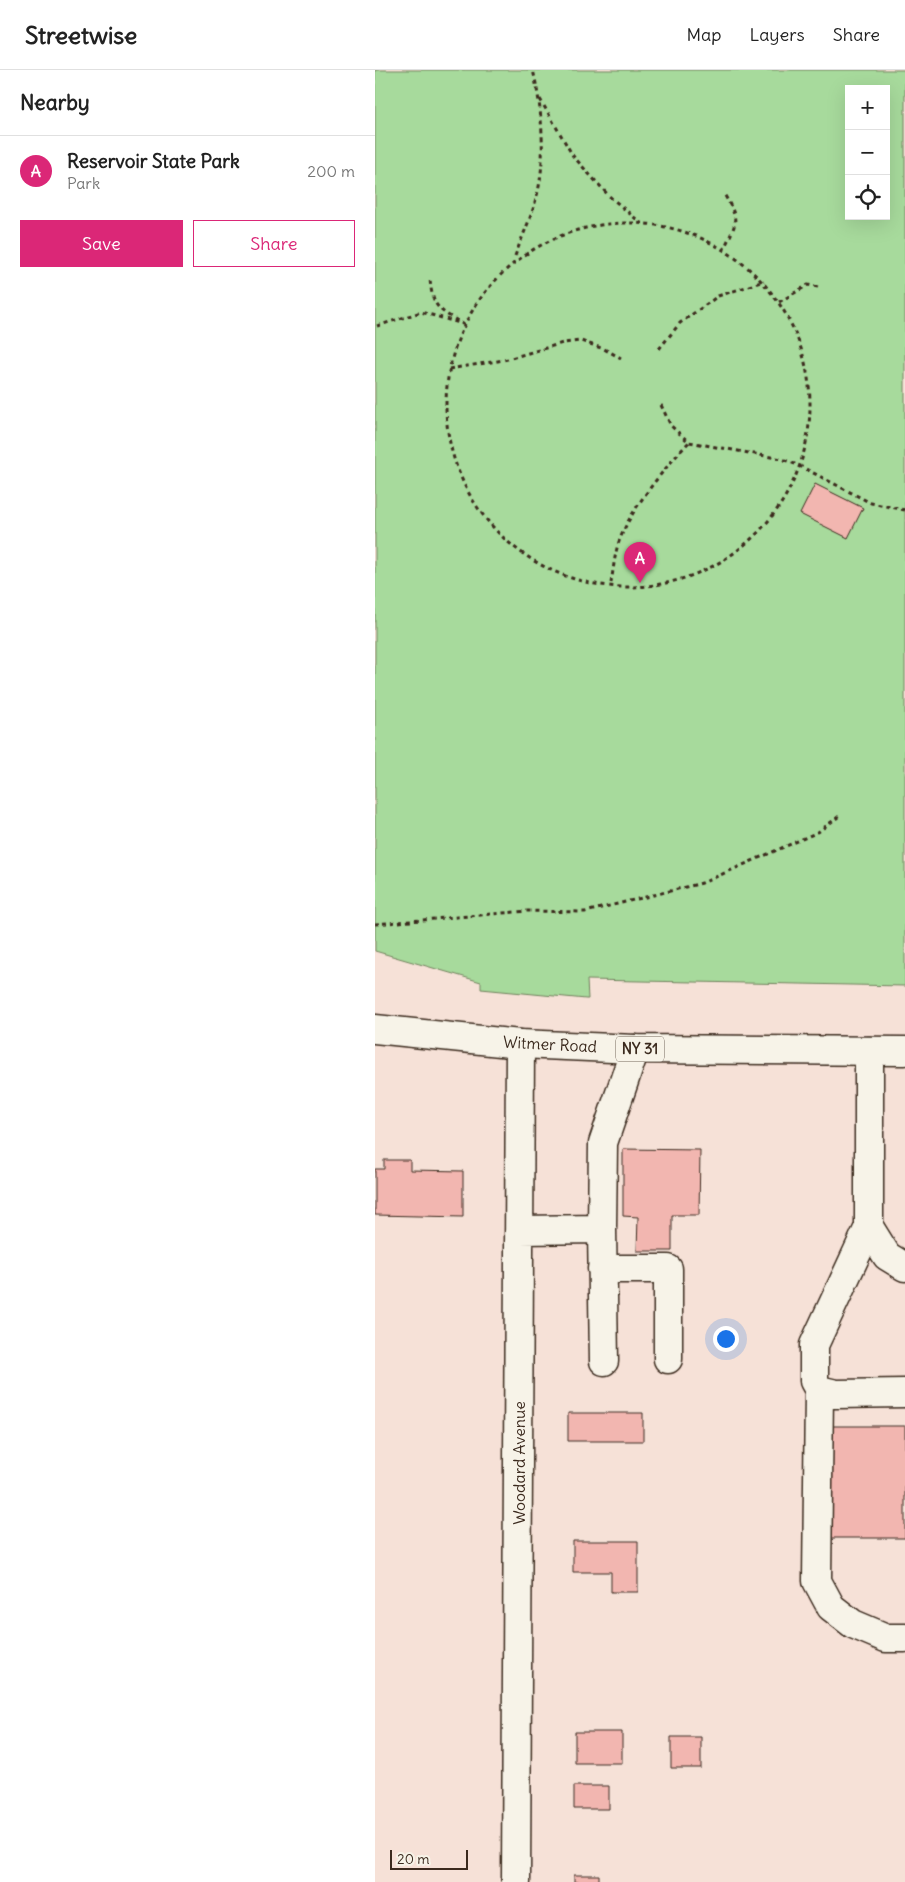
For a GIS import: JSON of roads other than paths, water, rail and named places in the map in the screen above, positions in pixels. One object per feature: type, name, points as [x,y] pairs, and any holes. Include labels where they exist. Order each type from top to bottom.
[{"type":"main road","name":"Witmer Road","points":[[375,1029],[520,1044],[635,1049],[905,1051]]},
{"type":"main road","name":"Woodard Avenue","points":[[516,1882],[520,1044]]},
{"type":"main road","points":[[604,1360],[602,1269],[603,1143],[635,1049]]},
{"type":"main road","points":[[869,1051],[869,1227],[814,1345],[814,1381],[819,1390],[817,1581],[831,1607],[853,1624],[886,1638],[905,1638]]},
{"type":"main road","points":[[869,1227],[887,1256],[905,1267]]},
{"type":"main road","points":[[520,1230],[602,1229]]},
{"type":"main road","points":[[602,1269],[668,1269],[668,1359]]},
{"type":"main road","points":[[819,1390],[836,1394],[905,1393]]},
{"type":"place","name":"Reservoir State Park","points":[[640,583]]}]
